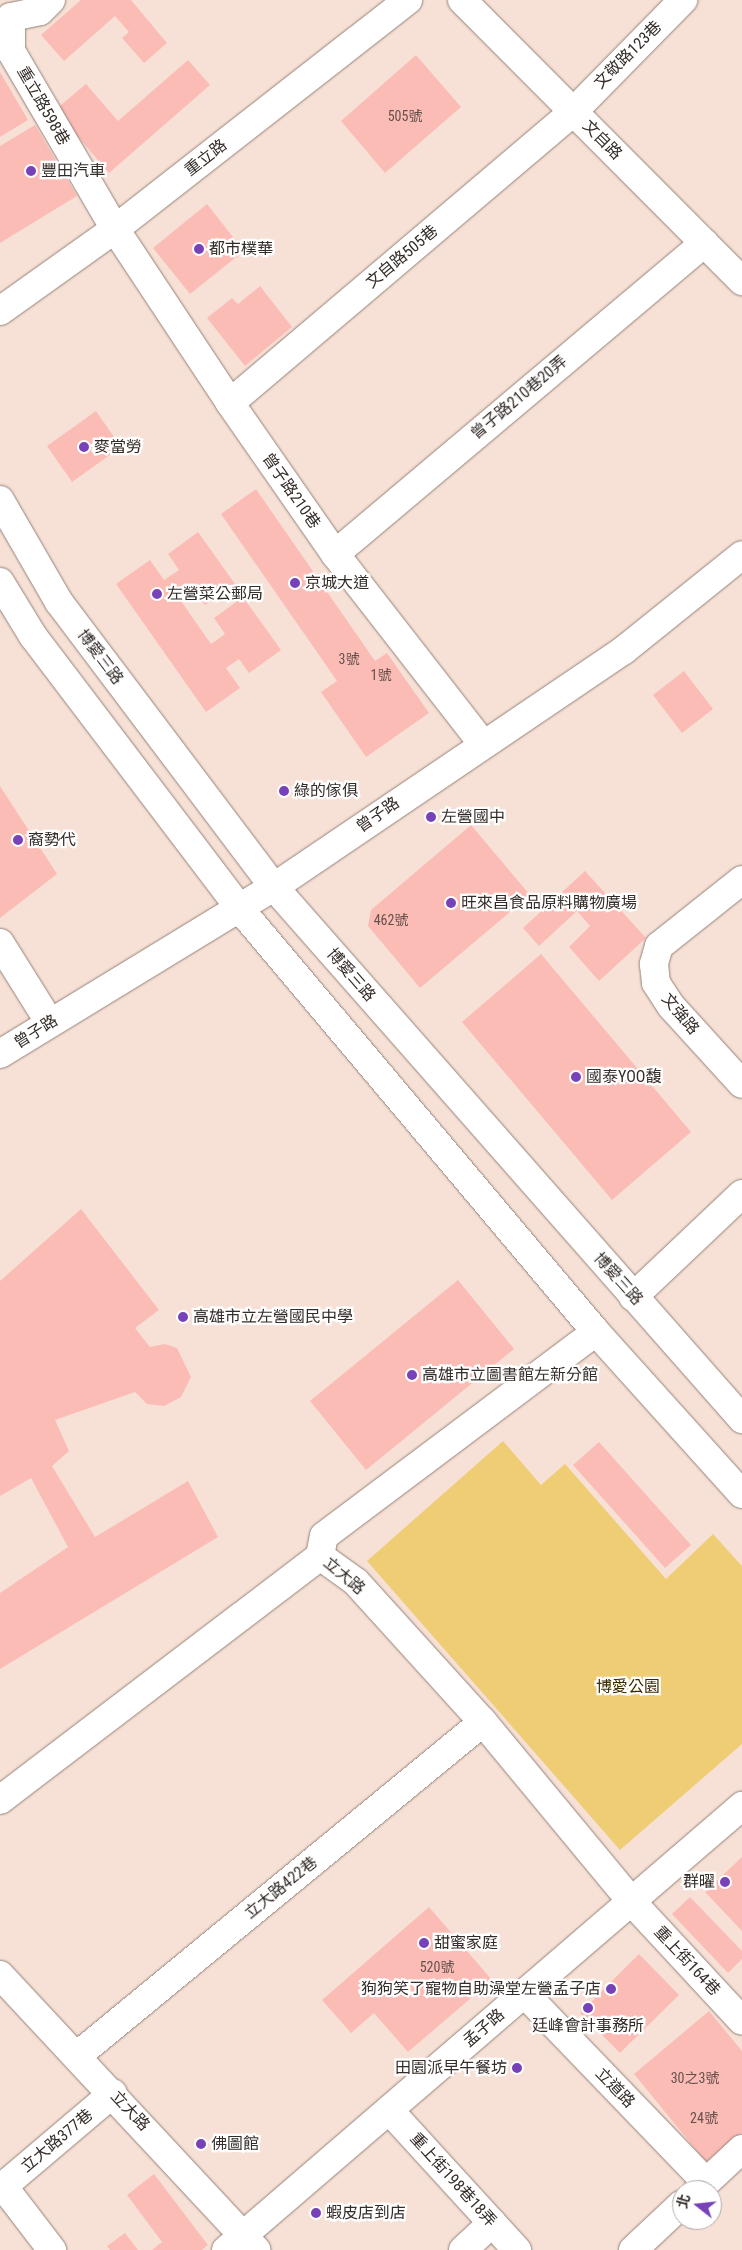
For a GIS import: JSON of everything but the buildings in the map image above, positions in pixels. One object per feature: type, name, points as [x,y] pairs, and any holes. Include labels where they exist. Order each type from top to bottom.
[{"type":"street","name":"重立路598巷","points":[[51,0],[40,11],[11,17],[11,51],[115,229]]},
{"type":"street","name":"重立路","points":[[0,311],[115,229],[408,0]]},
{"type":"street","name":"文自路","points":[[462,0],[742,281]]},
{"type":"street","name":"文敬路123巷","points":[[574,111],[683,0]]},
{"type":"street","name":"文自路505巷","points":[[230,402],[574,111]]},
{"type":"street","name":"曾子路210巷","points":[[115,229],[230,402],[335,554],[482,743]]},
{"type":"street","name":"曾子路210巷20弄","points":[[335,554],[704,242]]},
{"type":"street","name":"博愛三路","points":[[0,500],[59,602],[274,887],[633,1297],[742,1418]]},
{"type":"street","name":"曾子路","points":[[0,1054],[274,887],[482,743],[624,650],[742,555]]},
{"type":"street","points":[[0,582],[33,636],[240,909],[596,1332],[742,1494]]},
{"type":"street","name":"文強路","points":[[742,880],[660,946],[654,964],[656,983],[671,1006],[742,1084]]},
{"type":"street","points":[[0,943],[50,1023]]},
{"type":"street","points":[[633,1297],[742,1194]]},
{"type":"street","points":[[320,1556],[324,1536],[596,1332]]},
{"type":"street","name":"立大路","points":[[0,1800],[320,1556],[356,1582],[483,1722],[631,1901]]},
{"type":"street","name":"立大路422巷","points":[[78,2055],[483,1722]]},
{"type":"street","name":"孟子路","points":[[242,2245],[389,2110],[742,1806]]},
{"type":"street","name":"重上街164巷","points":[[631,1901],[742,2022]]},
{"type":"street","name":"立大路","points":[[0,1975],[113,2093],[242,2245]]},
{"type":"street","name":"立道路","points":[[524,1993],[696,2180]]},
{"type":"street","name":"立大路377巷","points":[[2,2188],[113,2093]]},
{"type":"street","name":"重上街198巷18弄","points":[[389,2110],[517,2250]]},
{"type":"street","name":"立道路","points":[[708,2180],[742,2149]]},
{"type":"street","points":[[2,2188],[52,2250]]},
{"type":"street","points":[[633,2250],[672,2213]]},
{"type":"street","points":[[463,2250],[492,2223]]},
{"type":"green space","name":"博愛公園","points":[[503,1441],[541,1485],[565,1464],[666,1579],[713,1534],[742,1566],[742,1744],[620,1850],[367,1561]]},
{"type":"place","name":"豐田汽車","points":[[31,171]]},
{"type":"place","name":"都市樸華","points":[[199,249]]},
{"type":"place","name":"麥當勞","points":[[84,447]]},
{"type":"place","name":"京城大道","points":[[295,583]]},
{"type":"place","name":"左營菜公郵局","points":[[157,594]]},
{"type":"place","name":"綠的傢俱","points":[[284,791]]},
{"type":"place","name":"左營國中","points":[[431,817]]},
{"type":"place","name":"裔勢代","points":[[18,840]]},
{"type":"place","name":"旺來昌食品原料購物廣場","points":[[451,903]]},
{"type":"place","name":"國泰YOO馥","points":[[576,1077]]},
{"type":"place","name":"高雄市立左營國民中學","points":[[183,1317]]},
{"type":"place","name":"高雄市立圖書館左新分館","points":[[412,1375]]},
{"type":"place","name":"群曜","points":[[725,1882]]},
{"type":"place","name":"甜蜜家庭","points":[[424,1943]]},
{"type":"place","name":"狗狗笑了寵物自助澡堂左營孟子店","points":[[611,1989]]},
{"type":"place","name":"廷峰會計事務所","points":[[588,2008]]},
{"type":"place","name":"田園派早午餐坊","points":[[517,2068]]},
{"type":"place","name":"佛圖館","points":[[201,2144]]},
{"type":"place","name":"蝦皮店到店","points":[[316,2213]]}]
